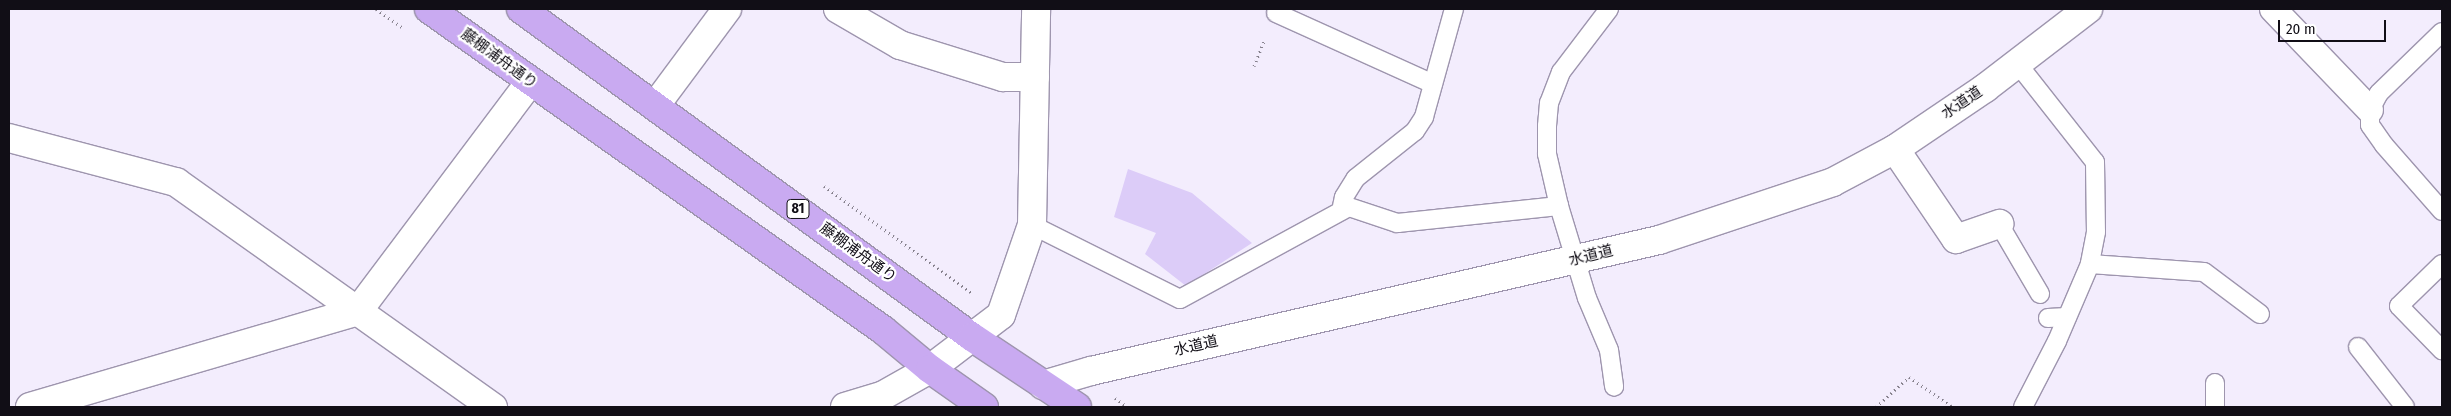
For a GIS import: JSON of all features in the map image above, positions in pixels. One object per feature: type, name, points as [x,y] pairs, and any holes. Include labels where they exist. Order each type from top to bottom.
[{"type":"main road","name":"藤棚浦舟通り","points":[[428,9],[883,330],[930,369],[984,407]]},
{"type":"main road","name":"藤棚浦舟通り","points":[[521,9],[972,337],[1076,407]]},
{"type":"street","points":[[656,106],[727,9]]},
{"type":"street","points":[[838,9],[900,45],[1003,77],[1035,77]]},
{"type":"street","points":[[845,407],[879,402],[930,369],[1001,315],[1032,225],[1036,9]]},
{"type":"street","name":"水道道","points":[[1043,385],[1091,371],[1259,331],[1659,240],[1833,182],[1895,149],[2017,64],[2088,9]]},
{"type":"street","points":[[2273,9],[2370,110]]},
{"type":"street","points":[[30,407],[358,311],[530,82]]},
{"type":"street","points":[[9,138],[176,182],[493,407]]},
{"type":"street","points":[[1895,149],[1956,239],[1999,224]]},
{"type":"lane","points":[[1341,211],[1344,197],[1356,178],[1415,131],[1424,117],[1454,9]]},
{"type":"lane","points":[[1609,9],[1561,72],[1549,103],[1547,154],[1559,206],[1575,260],[1609,350],[1614,387]]},
{"type":"lane","points":[[1276,13],[1433,84]]},
{"type":"lane","points":[[2442,32],[2380,93],[2370,110],[2370,125],[2384,145],[2442,211]]},
{"type":"lane","points":[[2017,64],[2095,162],[2096,232],[2090,264],[2067,317],[2023,407]]},
{"type":"lane","points":[[1032,225],[1180,299],[1349,207],[1397,223],[1559,206]]},
{"type":"lane","points":[[1999,224],[2040,294]]},
{"type":"lane","points":[[2090,264],[2204,272],[2260,314]]},
{"type":"lane","points":[[2442,264],[2399,306],[2442,350]]},
{"type":"lane","points":[[2048,318],[2067,317]]},
{"type":"lane","points":[[2358,347],[2405,407]]},
{"type":"lane","points":[[2215,383],[2215,407]]},
{"type":"path","points":[[1876,407],[1909,377],[1953,407]]},
{"type":"shaded area","points":[[1128,169],[1192,193],[1252,243],[1186,286],[1145,254],[1156,233],[1114,217]]}]
